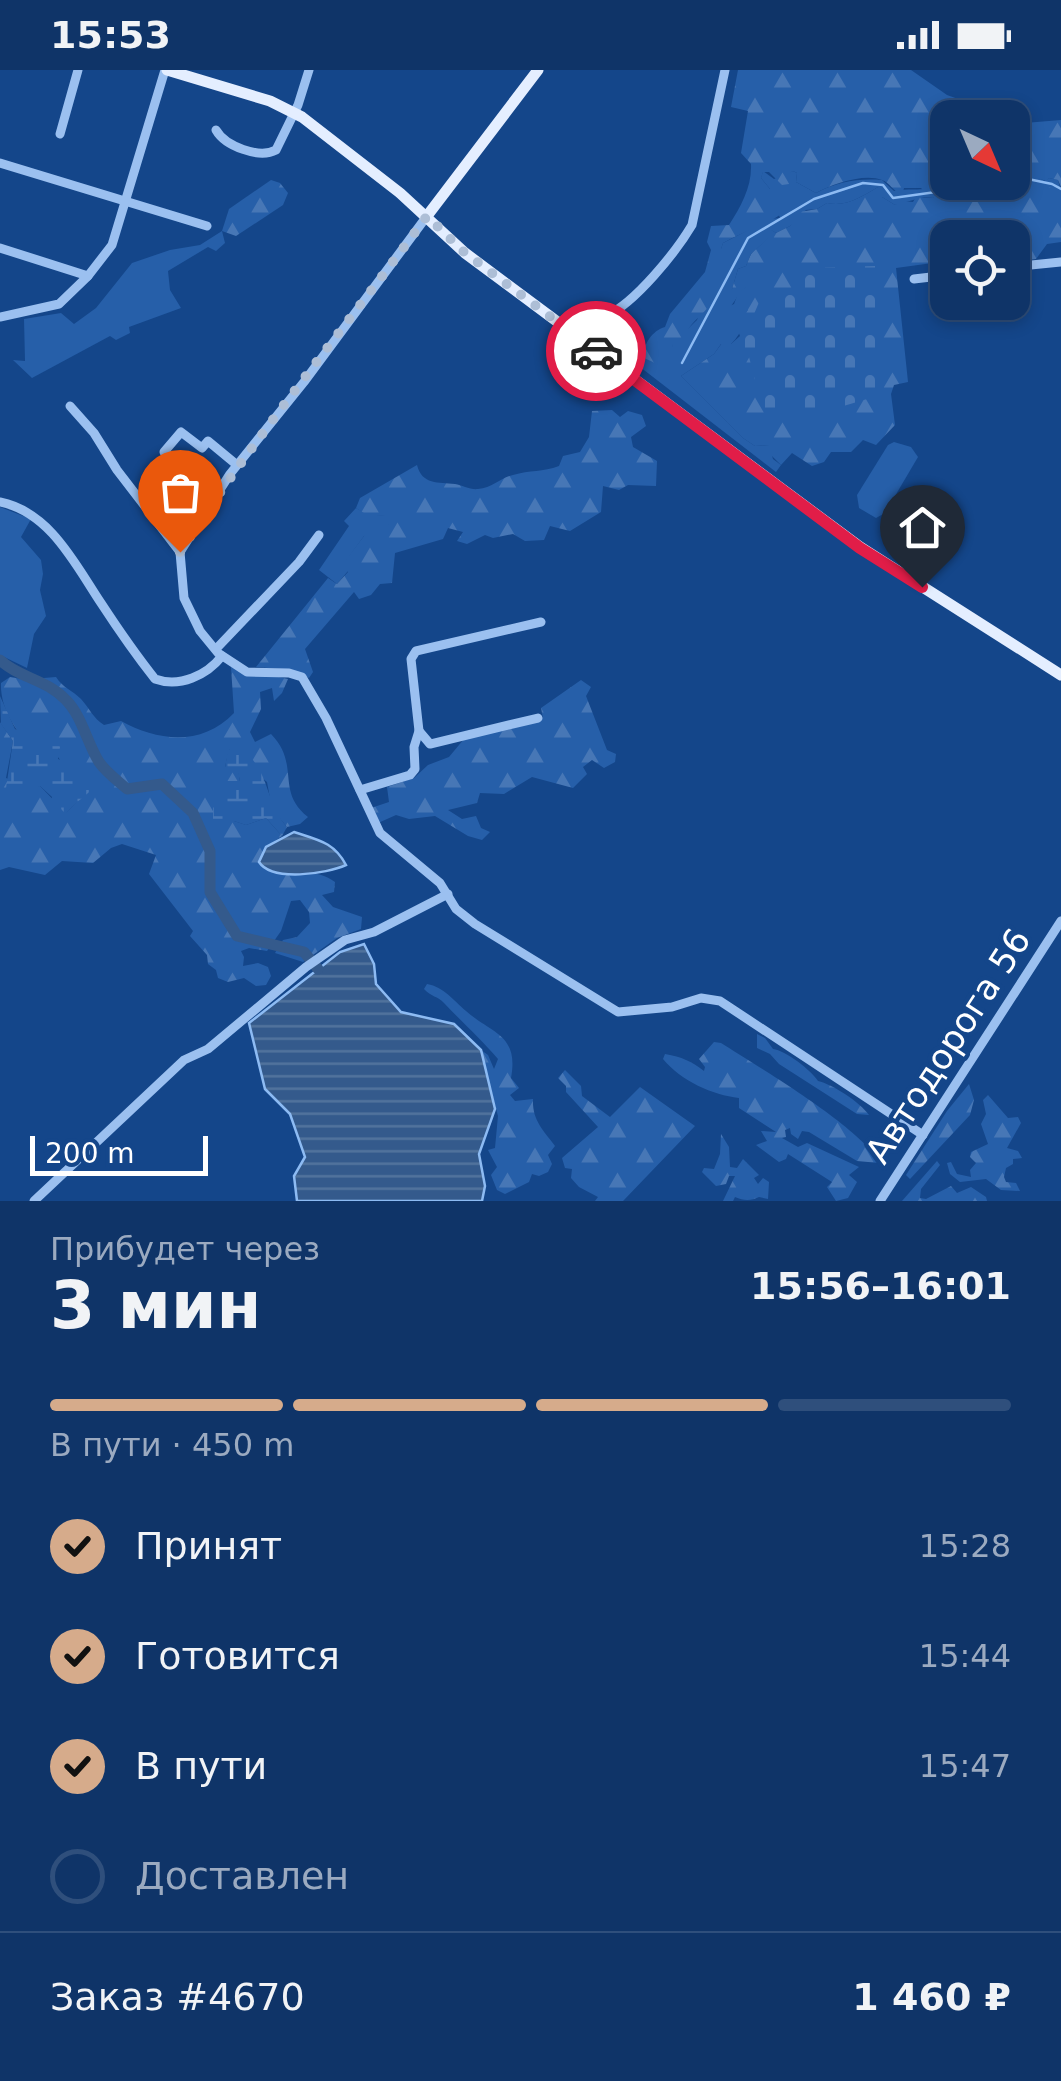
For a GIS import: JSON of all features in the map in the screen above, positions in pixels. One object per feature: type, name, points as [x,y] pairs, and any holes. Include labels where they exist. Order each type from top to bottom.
[{"type":"main road","points":[[166,70],[294,112],[427,216],[464,252],[860,548],[1061,675]]},
{"type":"main road","points":[[427,216],[538,70]]},
{"type":"street","points":[[60,134],[78,70]]},
{"type":"street","points":[[0,317],[59,304],[112,245],[166,70]]},
{"type":"street","points":[[216,130],[221,139],[230,143],[270,154],[276,150],[294,112],[309,70]]},
{"type":"street","points":[[559,323],[591,322],[621,307],[684,238],[692,225],[725,70]]},
{"type":"street","points":[[0,163],[206,226]]},
{"type":"street","points":[[180,552],[238,465],[427,216]]},
{"type":"street","points":[[0,248],[88,276]]},
{"type":"street","points":[[1030,266],[1061,262]]},
{"type":"street","points":[[914,278],[930,277]]},
{"type":"street","points":[[70,406],[180,552],[184,598],[200,631],[219,653],[247,672],[288,673],[302,678],[312,689],[380,832],[440,883],[456,909],[618,1012],[672,1007],[701,998],[720,1001],[922,1136]]},
{"type":"street","points":[[202,448],[180,432],[164,452],[191,473],[208,442],[238,465]]},
{"type":"street","points":[[0,502],[15,505],[36,518],[57,538],[156,679],[164,682],[204,674],[318,536]]},
{"type":"street","points":[[360,790],[410,774],[414,769],[414,746],[419,731],[411,659],[416,651],[541,622]]},
{"type":"street","points":[[419,731],[430,744],[538,718]]},
{"type":"street","points":[[34,1201],[184,1060],[208,1048],[306,967],[344,940],[374,932],[448,894]]},
{"type":"street","name":"Автодорога 56","points":[[880,1201],[1061,921]]},
{"type":"green space","points":[[738,70],[911,70],[961,100],[930,100],[930,189],[925,192],[921,188],[904,188],[902,195],[885,181],[866,178],[816,193],[796,182],[797,173],[793,171],[788,174],[789,184],[782,185],[769,172],[763,172],[761,178],[770,189],[784,189],[790,195],[791,206],[723,243],[722,268],[711,303],[683,340],[673,344],[672,352],[678,361],[668,379],[657,374],[653,362],[644,358],[646,344],[665,327],[670,314],[705,272],[711,250],[707,242],[711,226],[729,225],[750,181],[751,164],[741,153],[748,111],[731,107]]},
{"type":"green space","points":[[1061,120],[1061,187],[1058,180],[1030,178],[1030,123]]},
{"type":"green space","points":[[763,171],[774,179],[793,171],[797,173],[796,182],[816,193],[865,180],[882,180],[894,191],[930,188],[930,198],[895,205],[882,197],[878,187],[860,198],[806,210],[790,226],[776,233],[771,230],[771,236],[751,254],[746,266],[738,269],[732,289],[717,311],[734,304],[738,293],[748,285],[748,309],[741,332],[731,344],[721,344],[714,354],[681,376],[743,438],[755,446],[769,445],[773,459],[781,465],[776,472],[631,360],[646,344],[647,348],[671,352],[673,343],[697,320],[723,243],[770,219],[780,218],[770,189],[761,178]]},
{"type":"green space","points":[[1030,177],[1058,180],[1058,192],[1030,182]]},
{"type":"green space","points":[[271,180],[280,183],[288,193],[283,205],[236,236],[222,231],[229,209]]},
{"type":"green space","points":[[1030,182],[1061,191],[1061,242],[1047,244],[1036,259],[1030,260],[1030,220],[930,220],[930,263],[896,268],[908,382],[894,385],[891,394],[895,425],[876,445],[863,440],[851,452],[831,452],[824,462],[812,466],[792,453],[781,465],[769,453],[769,445],[755,446],[743,438],[681,376],[714,354],[722,343],[731,344],[740,336],[736,325],[748,310],[748,286],[726,311],[713,316],[726,290],[732,289],[738,269],[746,266],[751,254],[770,236],[770,229],[776,233],[790,226],[800,212],[860,198],[878,187],[884,190],[882,197],[895,205],[913,202],[916,197],[1030,200]]},
{"type":"green space","points":[[222,231],[225,243],[216,251],[208,247],[168,271],[170,290],[181,308],[129,327],[130,333],[116,340],[110,336],[32,378],[13,360],[25,361],[24,319],[61,313],[74,324],[96,308],[132,263],[200,245]]},
{"type":"green space","points":[[876,266],[884,394],[813,415],[763,410],[749,357],[739,349],[760,300],[779,301],[812,268]]},
{"type":"green space","points":[[612,410],[620,417],[628,411],[642,415],[646,426],[631,437],[633,447],[657,461],[656,486],[628,485],[619,490],[603,486],[601,512],[570,531],[550,526],[544,540],[525,541],[513,534],[493,538],[485,535],[467,544],[457,541],[463,532],[448,528],[443,539],[395,553],[392,583],[380,584],[371,595],[359,599],[354,592],[305,649],[313,672],[309,678],[293,670],[256,667],[328,578],[337,584],[348,572],[342,565],[366,528],[389,524],[385,516],[367,515],[356,508],[360,498],[417,465],[427,479],[475,489],[513,475],[559,466],[563,456],[580,452],[589,437],[592,411]]},
{"type":"green space","points":[[894,442],[911,447],[918,457],[885,513],[876,518],[859,508],[857,495],[888,445]]},
{"type":"green space","points":[[911,505],[949,528],[935,551],[896,528]]},
{"type":"green space","points":[[0,507],[31,519],[21,537],[41,560],[40,590],[46,616],[34,634],[27,668],[0,655]]},
{"type":"green space","points":[[356,508],[386,516],[390,524],[364,536],[343,565],[348,571],[337,584],[319,570],[349,526],[344,521]]},
{"type":"green space","points":[[231,667],[288,679],[274,701],[272,688],[260,692],[261,709],[250,732],[255,742],[271,734],[280,745],[293,797],[308,817],[287,827],[272,809],[267,782],[229,749],[225,767],[238,768],[240,782],[234,821],[246,825],[266,818],[282,836],[266,847],[287,875],[312,873],[329,878],[335,882],[334,892],[322,895],[333,907],[362,917],[361,929],[337,938],[303,962],[275,953],[283,940],[297,937],[310,923],[309,912],[300,900],[291,901],[281,931],[267,951],[241,951],[243,966],[258,963],[268,967],[271,976],[266,985],[256,986],[244,978],[228,982],[218,978],[207,955],[190,936],[193,931],[149,874],[156,855],[122,844],[93,863],[62,861],[45,875],[9,867],[0,870],[0,722],[13,741],[6,778],[30,788],[40,786],[66,813],[84,794],[44,737],[31,747],[19,733],[6,710],[1,683],[10,677],[41,682],[56,677],[104,725],[121,721],[149,733],[194,736],[221,724],[234,713]]},
{"type":"green space","points":[[581,680],[591,687],[586,696],[607,750],[616,754],[615,762],[604,768],[592,760],[583,767],[587,774],[573,788],[532,777],[504,794],[480,793],[477,803],[448,810],[462,819],[476,816],[481,828],[490,832],[482,840],[435,816],[409,819],[396,815],[378,823],[371,808],[389,802],[387,787],[414,778],[428,765],[449,757],[464,739],[543,718],[541,708]]},
{"type":"green space","points":[[0,696],[15,729],[26,734],[31,746],[44,736],[56,740],[60,747],[58,759],[73,764],[94,786],[66,814],[60,808],[48,809],[52,797],[40,786],[21,796],[5,795],[13,741],[1,724]]},
{"type":"green space","points":[[228,749],[245,751],[260,770],[287,827],[282,836],[266,818],[246,825],[234,821],[218,829],[213,819],[213,797],[226,781],[240,781],[237,768],[225,768]]},
{"type":"green space","points":[[427,984],[443,991],[507,1044],[511,1052],[511,1078],[519,1088],[510,1095],[515,1101],[533,1099],[536,1119],[555,1146],[548,1155],[552,1164],[548,1172],[532,1174],[529,1182],[505,1194],[497,1190],[491,1175],[497,1167],[488,1150],[495,1148],[498,1116],[481,1050],[494,1069],[498,1059],[442,1001],[424,989]]},
{"type":"green space","points":[[757,1034],[773,1049],[797,1061],[818,1081],[853,1099],[869,1115],[857,1114],[779,1064],[757,1048]]},
{"type":"green space","points":[[714,1042],[808,1099],[869,1149],[879,1163],[857,1161],[809,1132],[802,1131],[798,1139],[790,1128],[785,1130],[786,1137],[782,1138],[798,1147],[807,1143],[859,1167],[849,1175],[857,1182],[848,1198],[836,1201],[827,1187],[832,1182],[788,1154],[779,1162],[756,1145],[767,1141],[761,1131],[776,1132],[739,1108],[739,1098],[698,1086],[663,1059],[665,1054],[676,1057],[704,1071],[699,1059]]},
{"type":"green space","points":[[565,1070],[581,1086],[582,1096],[610,1117],[640,1087],[695,1126],[623,1201],[595,1201],[598,1197],[579,1187],[571,1178],[572,1169],[565,1168],[562,1158],[598,1127],[566,1092],[558,1078]]},
{"type":"green space","points":[[969,1084],[974,1100],[970,1115],[910,1179],[906,1175]]},
{"type":"green space","points":[[988,1095],[1008,1118],[1018,1117],[1021,1123],[1007,1148],[1018,1151],[1022,1158],[1013,1159],[1004,1177],[1006,1182],[1016,1183],[1020,1191],[1001,1190],[986,1179],[960,1182],[950,1174],[947,1163],[951,1162],[957,1174],[971,1177],[970,1170],[976,1163],[971,1152],[988,1144],[981,1124],[986,1114],[983,1100]]},
{"type":"green space","points":[[721,1134],[729,1147],[730,1167],[737,1168],[743,1159],[759,1175],[754,1178],[758,1184],[763,1178],[769,1182],[768,1199],[735,1197],[733,1201],[723,1201],[735,1176],[716,1186],[702,1172],[704,1168],[714,1169]]},
{"type":"green space","points":[[937,1161],[940,1165],[921,1189],[920,1198],[926,1199],[951,1186],[957,1193],[971,1187],[987,1201],[902,1201]]},
{"type":"shaded area","points":[[294,832],[331,847],[346,865],[287,874],[259,862],[266,847]]},
{"type":"shaded area","points":[[364,944],[374,964],[376,984],[401,1012],[454,1024],[481,1050],[495,1109],[479,1154],[485,1186],[482,1201],[297,1201],[294,1176],[305,1157],[290,1114],[265,1089],[249,1023],[340,952]]},
{"type":"waterway","points":[[682,363],[748,238],[814,199],[863,183],[883,185],[893,198],[1028,179],[1061,189]]},
{"type":"waterway","points":[[0,660],[66,700],[99,762],[127,789],[162,784],[193,813],[210,851],[210,892],[237,936],[304,952],[318,969]]},
{"type":"way so far","points":[[180,552],[230,474],[427,216],[464,252],[596,351]]},
{"type":"route","points":[[596,351],[860,548],[922,587]]}]
